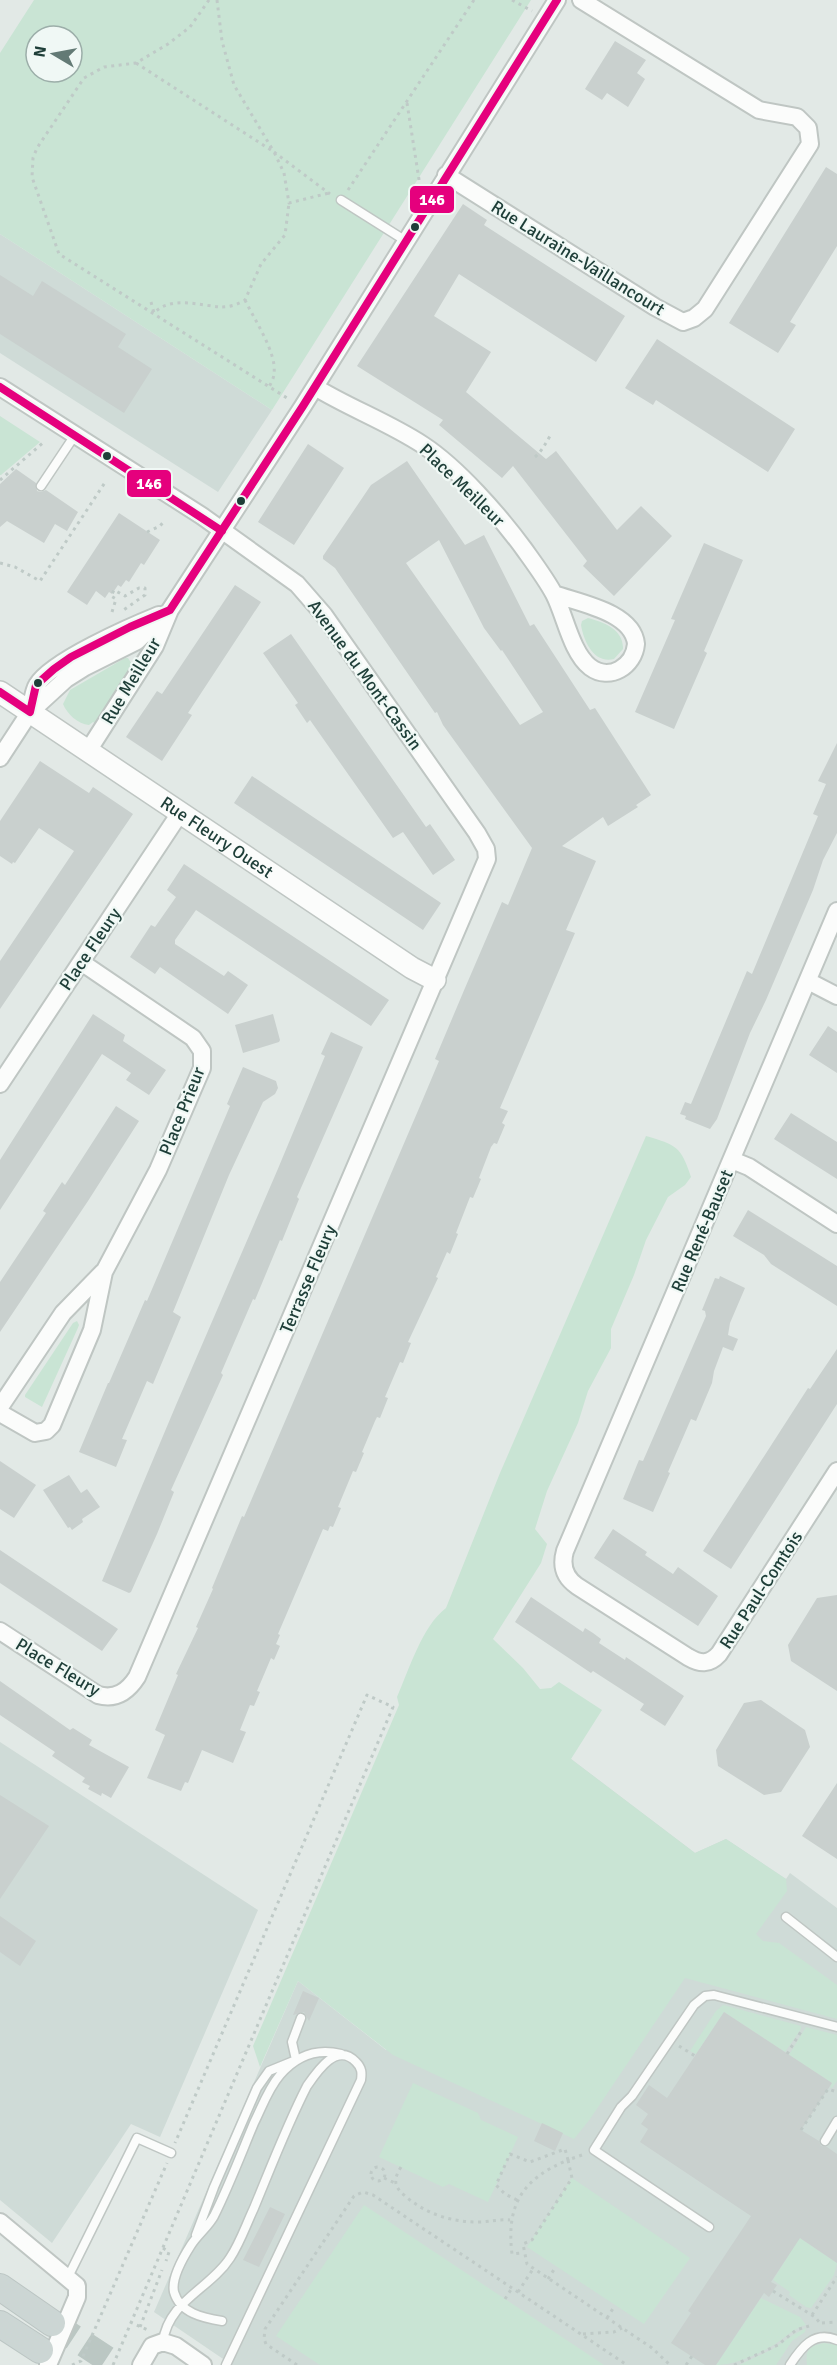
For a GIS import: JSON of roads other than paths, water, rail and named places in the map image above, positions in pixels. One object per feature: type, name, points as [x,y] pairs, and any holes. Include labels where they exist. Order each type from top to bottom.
[{"type":"main road","points":[[0,2288],[52,2322]]},
{"type":"main road","points":[[0,2324],[44,2358]]},
{"type":"street","name":"Rue Meilleur","points":[[88,751],[154,646],[170,610],[315,387],[557,0]]},
{"type":"street","name":"Rue Lauraine-Vaillancourt","points":[[446,175],[645,301],[683,322],[705,309],[810,144],[808,128],[797,117],[759,110],[581,0]]},
{"type":"street","name":"Avenue du Mont-Cassin","points":[[0,387],[222,531],[289,578],[315,603],[477,833],[487,856]]},
{"type":"street","name":"Place Meilleur","points":[[315,387],[410,437],[432,452],[475,491],[504,524],[554,594],[578,651],[590,667],[597,671],[610,673],[622,668],[630,661],[636,644],[630,626],[609,614],[554,594]]},
{"type":"street","name":"Rue Meilleur","points":[[0,758],[30,712],[75,674],[137,641],[170,610]]},
{"type":"street","name":"Rue Fleury Ouest","points":[[0,692],[412,968],[435,980]]},
{"type":"street","name":"Place Fleury","points":[[0,1084],[180,813]]},
{"type":"street","name":"Terrasse Fleury","points":[[119,1695],[135,1681],[144,1664],[484,868],[487,856]]},
{"type":"street","name":"Rue René-Bauset","points":[[566,1551],[837,910]]},
{"type":"street","name":"Place Prieur","points":[[0,1413],[35,1433],[46,1431],[52,1425],[92,1330],[104,1272],[158,1170],[201,1073],[203,1057],[200,1047],[189,1034],[81,962]]},
{"type":"street","points":[[808,981],[837,996]]},
{"type":"street","points":[[732,1160],[749,1167],[837,1224]]},
{"type":"street","name":"Place Prieur","points":[[0,1407],[63,1313],[104,1272]]},
{"type":"street","name":"Rue Paul-Comtois","points":[[566,1551],[563,1561],[564,1571],[572,1583],[688,1657],[700,1663],[709,1662],[719,1654],[837,1471]]},
{"type":"street","name":"Place Fleury","points":[[0,1631],[88,1690],[103,1696],[119,1695]]},
{"type":"street","points":[[0,2222],[77,2286],[78,2294],[44,2358]]},
{"type":"street","points":[[141,2365],[152,2346],[163,2342],[176,2346],[203,2365]]},
{"type":"lane","points":[[341,200],[406,241]]},
{"type":"lane","points":[[40,486],[75,435]]},
{"type":"lane","points":[[786,1917],[837,1957]]},
{"type":"lane","points":[[709,2228],[594,2150],[621,2106],[632,2096],[694,2005],[705,1996],[714,1995],[837,2027]]},
{"type":"lane","points":[[296,2060],[292,2042],[301,2018]]},
{"type":"lane","points":[[222,2321],[201,2317],[181,2304],[174,2291],[174,2282],[190,2245],[214,2215],[268,2093],[280,2075],[296,2060],[315,2052],[342,2054],[350,2057],[359,2065],[361,2080],[226,2365]]},
{"type":"lane","points":[[163,2342],[165,2328],[181,2304],[215,2277],[231,2258],[307,2086],[317,2071],[332,2058],[342,2054]]},
{"type":"lane","points":[[825,2141],[837,2121]]},
{"type":"lane","points":[[68,2277],[136,2138],[171,2153]]},
{"type":"lane","points":[[790,2365],[801,2348],[812,2340],[825,2337],[837,2340]]},
{"type":"tunnel","points":[[52,2323],[116,2365]]}]
